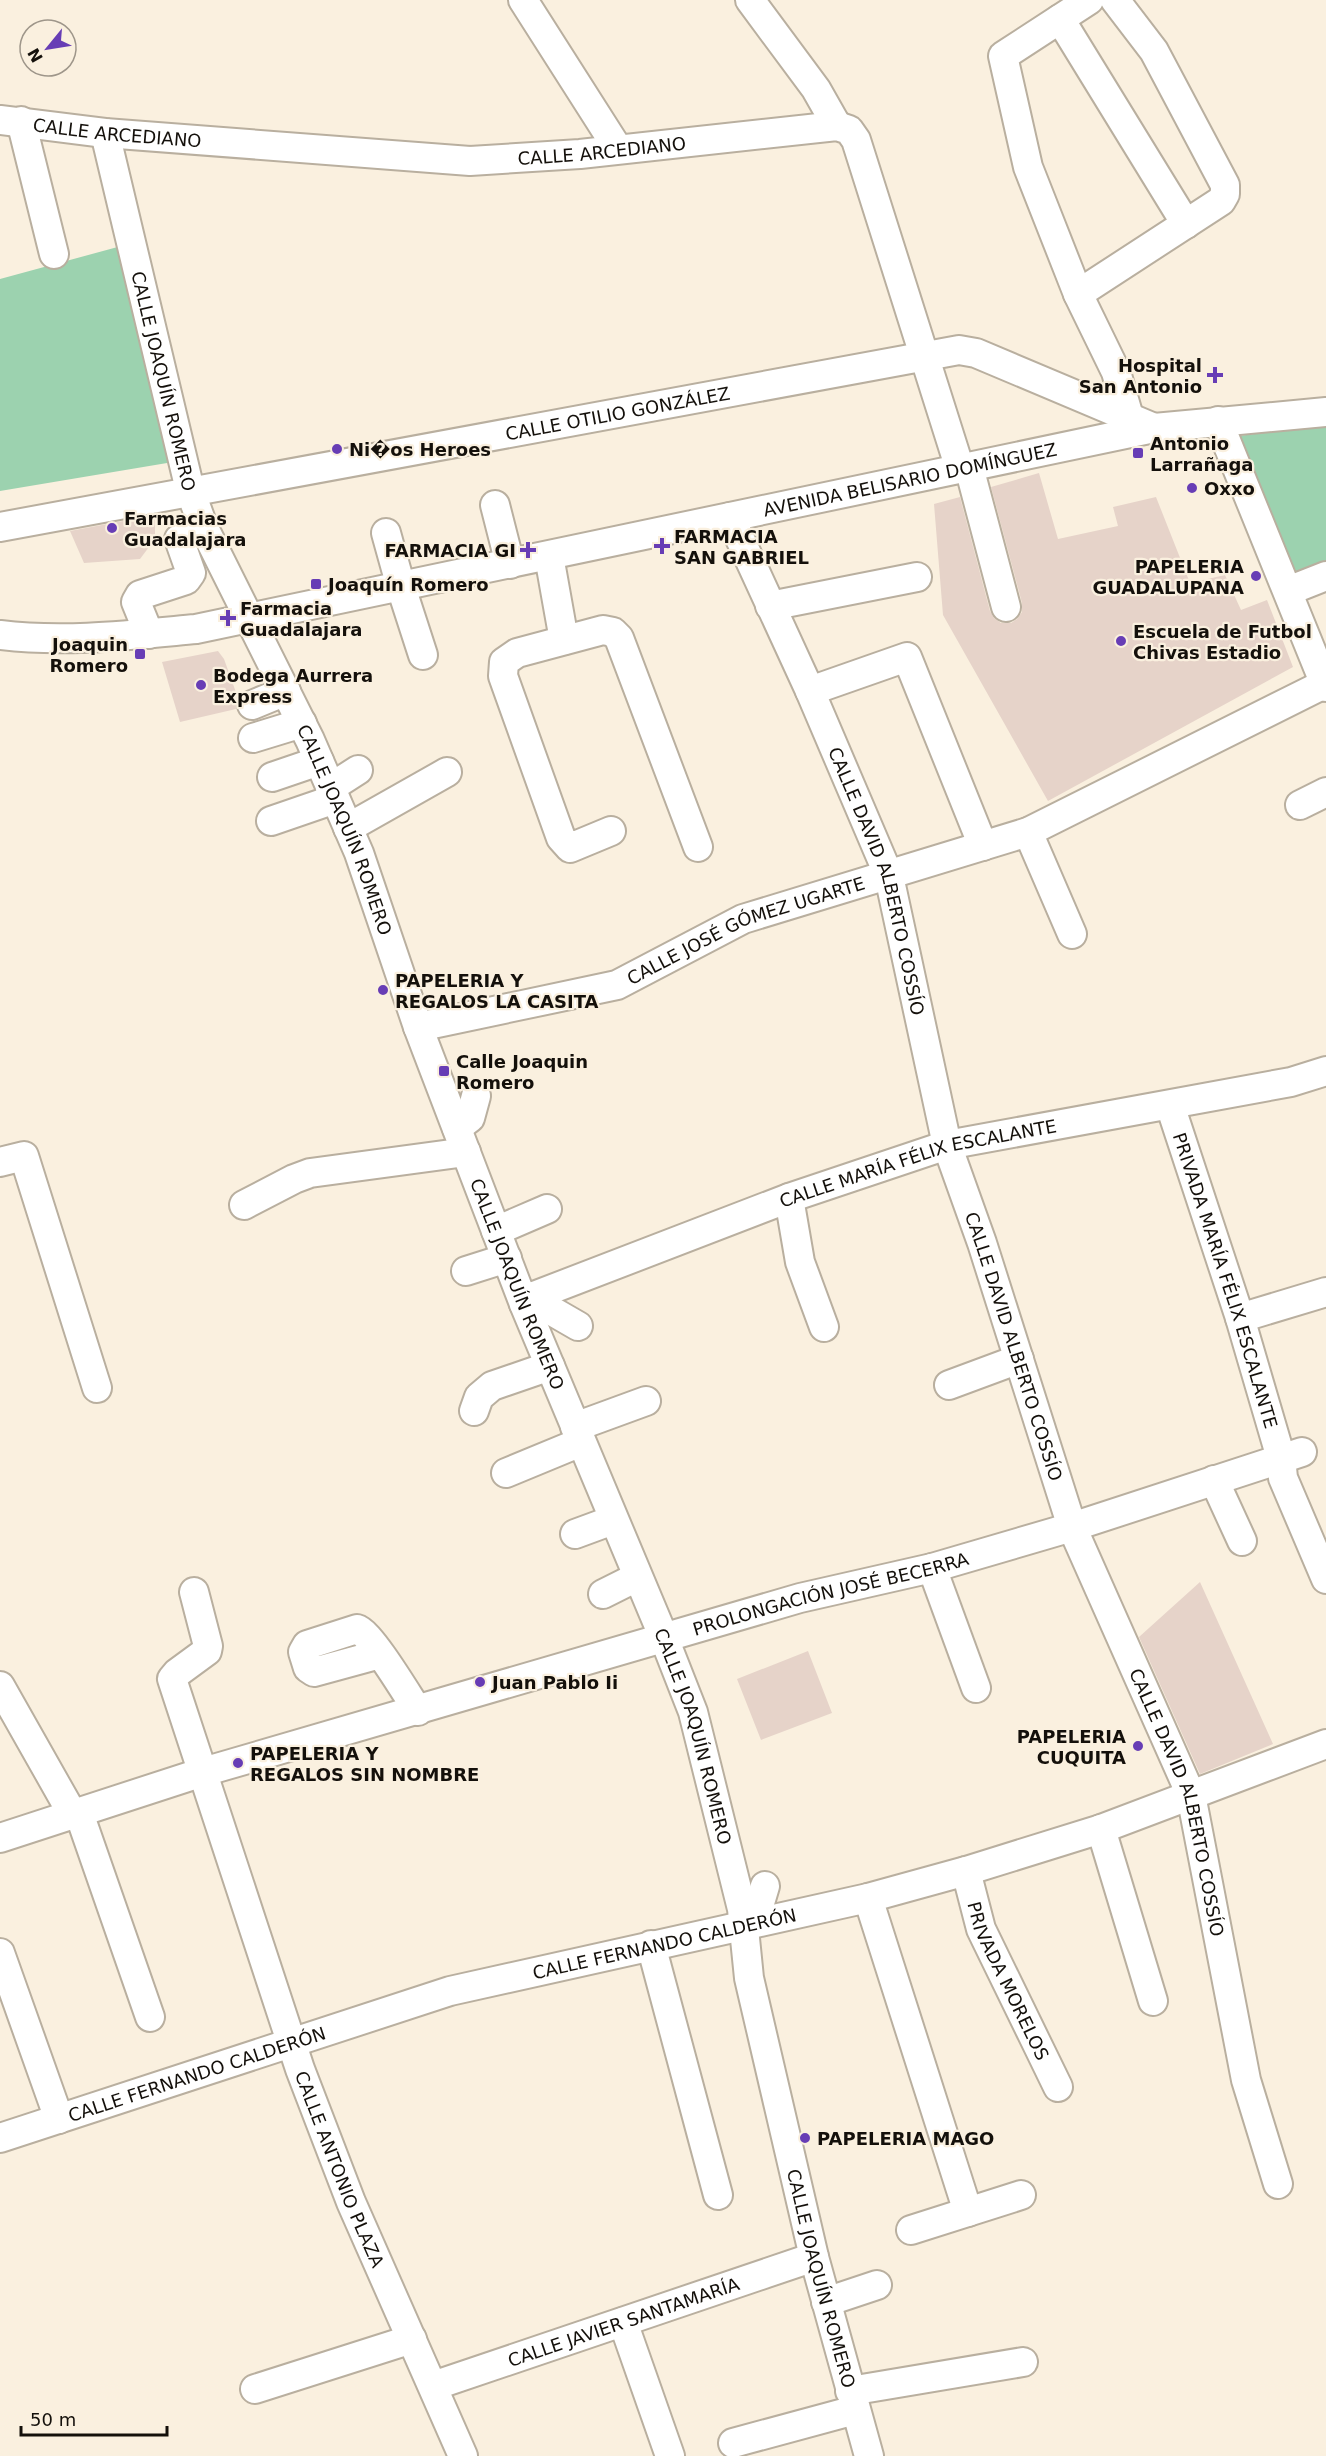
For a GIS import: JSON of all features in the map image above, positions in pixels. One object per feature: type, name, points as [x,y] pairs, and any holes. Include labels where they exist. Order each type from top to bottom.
[{"type":"street","points":[[523,0],[618,150]]},
{"type":"street","points":[[750,0],[816,89],[837,126],[849,130],[856,140],[924,356],[964,468],[1006,607]]},
{"type":"street","points":[[1089,0],[1003,56],[1028,167],[1078,294],[1142,423]]},
{"type":"street","points":[[1078,294],[1221,201],[1225,194],[1225,185],[1154,51],[1115,0]]},
{"type":"street","points":[[1060,19],[1186,224]]},
{"type":"street","points":[[11,120],[54,254]]},
{"type":"street","name":"CALLE ARCEDIANO","points":[[11,120],[105,132],[470,161],[618,150],[837,126]]},
{"type":"street","name":"CALLE JOAQUÍN ROMERO","points":[[105,132],[190,490],[203,526],[248,620],[302,723],[359,853],[418,1027],[496,1231],[529,1300],[550,1366],[693,1712],[749,1924],[749,1978],[814,2257],[869,2456]]},
{"type":"street","name":"CALLE OTILIO GONZÁLEZ","points":[[0,527],[190,490],[959,350],[976,354],[1142,423]]},
{"type":"street","name":"AVENIDA BELISARIO DOMÍNGUEZ","points":[[0,635],[34,639],[113,637],[196,629],[248,620],[964,468],[1142,423],[1218,421],[1326,412]]},
{"type":"street","points":[[1218,421],[1326,685]]},
{"type":"street","points":[[495,504],[510,564]]},
{"type":"street","name":"CALLE DAVID ALBERTO COSSÍO","points":[[730,517],[810,691],[889,876],[947,1145],[982,1243],[1072,1527],[1191,1795],[1246,2080],[1278,2184]]},
{"type":"street","points":[[149,634],[136,602],[137,598],[186,580],[191,573],[179,538],[203,526]]},
{"type":"street","points":[[386,533],[423,655]]},
{"type":"street","points":[[549,556],[564,640]]},
{"type":"street","points":[[1288,591],[1326,576]]},
{"type":"street","points":[[770,606],[917,577]]},
{"type":"street","points":[[611,831],[570,848],[561,838],[503,676],[504,662],[517,653],[603,630],[613,632],[620,638],[698,847]]},
{"type":"street","points":[[810,691],[907,657],[983,846]]},
{"type":"street","name":"CALLE JOSÉ GÓMEZ UGARTE","points":[[418,1027],[617,985],[743,919],[1028,832],[1326,685]]},
{"type":"street","points":[[252,705],[286,691]]},
{"type":"street","points":[[253,738],[302,723]]},
{"type":"street","points":[[272,777],[319,761]]},
{"type":"street","points":[[271,821],[333,793],[358,770]]},
{"type":"street","points":[[348,828],[447,772]]},
{"type":"street","points":[[1300,805],[1326,792]]},
{"type":"street","points":[[1028,832],[1072,934]]},
{"type":"street","name":"CALLE MARÍA FÉLIX ESCALANTE","points":[[529,1300],[789,1198],[947,1145],[1291,1082],[1326,1071]]},
{"type":"street","points":[[244,1205],[310,1173],[461,1140],[476,1096]]},
{"type":"street","name":"PRIVADA MARÍA FÉLIX ESCALANTE","points":[[1170,1105],[1240,1318],[1291,1455],[1283,1478],[1326,1579]]},
{"type":"street","points":[[0,1162],[24,1156],[97,1388]]},
{"type":"street","points":[[789,1198],[800,1262],[824,1327]]},
{"type":"street","points":[[496,1231],[547,1209]]},
{"type":"street","points":[[466,1271],[507,1258]]},
{"type":"street","points":[[1240,1318],[1326,1292]]},
{"type":"street","points":[[529,1300],[578,1326]]},
{"type":"street","points":[[949,1384],[1019,1359]]},
{"type":"street","points":[[474,1411],[482,1392],[492,1386],[550,1366]]},
{"type":"street","points":[[506,1473],[646,1401]]},
{"type":"street","name":"PROLONGACIÓN JOSÉ BECERRA","points":[[0,1838],[203,1772],[800,1598],[932,1568],[1072,1527],[1291,1455]]},
{"type":"street","points":[[1214,1480],[1242,1541]]},
{"type":"street","points":[[574,1534],[613,1520]]},
{"type":"street","points":[[932,1568],[976,1688]]},
{"type":"street","points":[[603,1594],[638,1577]]},
{"type":"street","name":"CALLE ANTONIO PLAZA","points":[[194,1592],[208,1646],[207,1652],[172,1679],[290,2042],[351,2202],[433,2386],[457,2455]]},
{"type":"street","points":[[380,1654],[418,1711]]},
{"type":"street","points":[[0,1686],[76,1814],[150,2016]]},
{"type":"street","name":"CALLE FERNANDO CALDERÓN","points":[[0,2138],[450,1991],[867,1898],[966,1871],[1101,1829],[1326,1744]]},
{"type":"street","points":[[1101,1829],[1153,2001]]},
{"type":"street","name":"PRIVADA MORELOS","points":[[966,1871],[981,1929],[1058,2086]]},
{"type":"street","points":[[749,1924],[765,1886]]},
{"type":"street","points":[[867,1898],[968,2212]]},
{"type":"street","points":[[651,1945],[718,2195]]},
{"type":"street","points":[[0,1953],[59,2119]]},
{"type":"street","points":[[911,2230],[1021,2196]]},
{"type":"street","name":"CALLE JAVIER SANTAMARÍA","points":[[433,2386],[814,2257]]},
{"type":"street","points":[[826,2302],[877,2285]]},
{"type":"street","points":[[623,2322],[670,2456]]},
{"type":"street","points":[[255,2389],[412,2339]]},
{"type":"street","points":[[734,2443],[853,2401],[1023,2362]]},
{"type":"green space","points":[[125,245],[179,461],[0,491],[0,279]]},
{"type":"green space","points":[[1326,425],[1326,568],[1291,580],[1230,437]]},
{"type":"building","name":"Escuela de Futbol Chivas Estadio","points":[[1039,473],[1058,539],[1118,526],[1113,507],[1156,497],[1190,583],[1225,575],[1241,610],[1267,600],[1293,667],[1048,801],[943,615],[934,504],[960,497],[990,611],[1001,623],[1011,623],[1022,612],[1022,603],[991,487]]},
{"type":"building","name":"Farmacias Guadalajara","points":[[155,515],[155,539],[140,559],[84,563],[70,531]]},
{"type":"building","name":"Bodega Aurrera Express","points":[[218,651],[224,659],[238,698],[236,709],[180,722],[162,662]]},
{"type":"building","points":[[1200,1582],[1273,1744],[1200,1774],[1139,1637]]},
{"type":"building","points":[[808,1651],[832,1713],[761,1740],[737,1679]]},
{"type":"place","name":"Hospital San Antonio","points":[[1215,375]]},
{"type":"place","name":"Ni�os Heroes","points":[[337,449]]},
{"type":"place","name":"Antonio Larrañaga","points":[[1138,453]]},
{"type":"place","name":"Oxxo","points":[[1192,488]]},
{"type":"place","name":"Farmacias Guadalajara","points":[[112,528]]},
{"type":"place","name":"FARMACIA SAN GABRIEL","points":[[662,546]]},
{"type":"place","name":"FARMACIA GI","points":[[528,550]]},
{"type":"place","name":"PAPELERIA GUADALUPANA","points":[[1256,576]]},
{"type":"place","name":"Joaquín Romero","points":[[316,584]]},
{"type":"place","name":"Farmacia Guadalajara","points":[[228,618]]},
{"type":"place","name":"Escuela de Futbol Chivas Estadio","points":[[1121,641]]},
{"type":"place","name":"Joaquin Romero","points":[[140,654]]},
{"type":"place","name":"Bodega Aurrera Express","points":[[201,685]]},
{"type":"place","name":"PAPELERIA Y REGALOS LA CASITA","points":[[383,990]]},
{"type":"place","name":"Calle Joaquin Romero","points":[[444,1071]]},
{"type":"place","name":"Juan Pablo Ii","points":[[480,1682]]},
{"type":"place","name":"PAPELERIA CUQUITA","points":[[1138,1746]]},
{"type":"place","name":"PAPELERIA Y REGALOS SIN NOMBRE","points":[[238,1763]]},
{"type":"place","name":"PAPELERIA MAGO","points":[[805,2138]]}]
